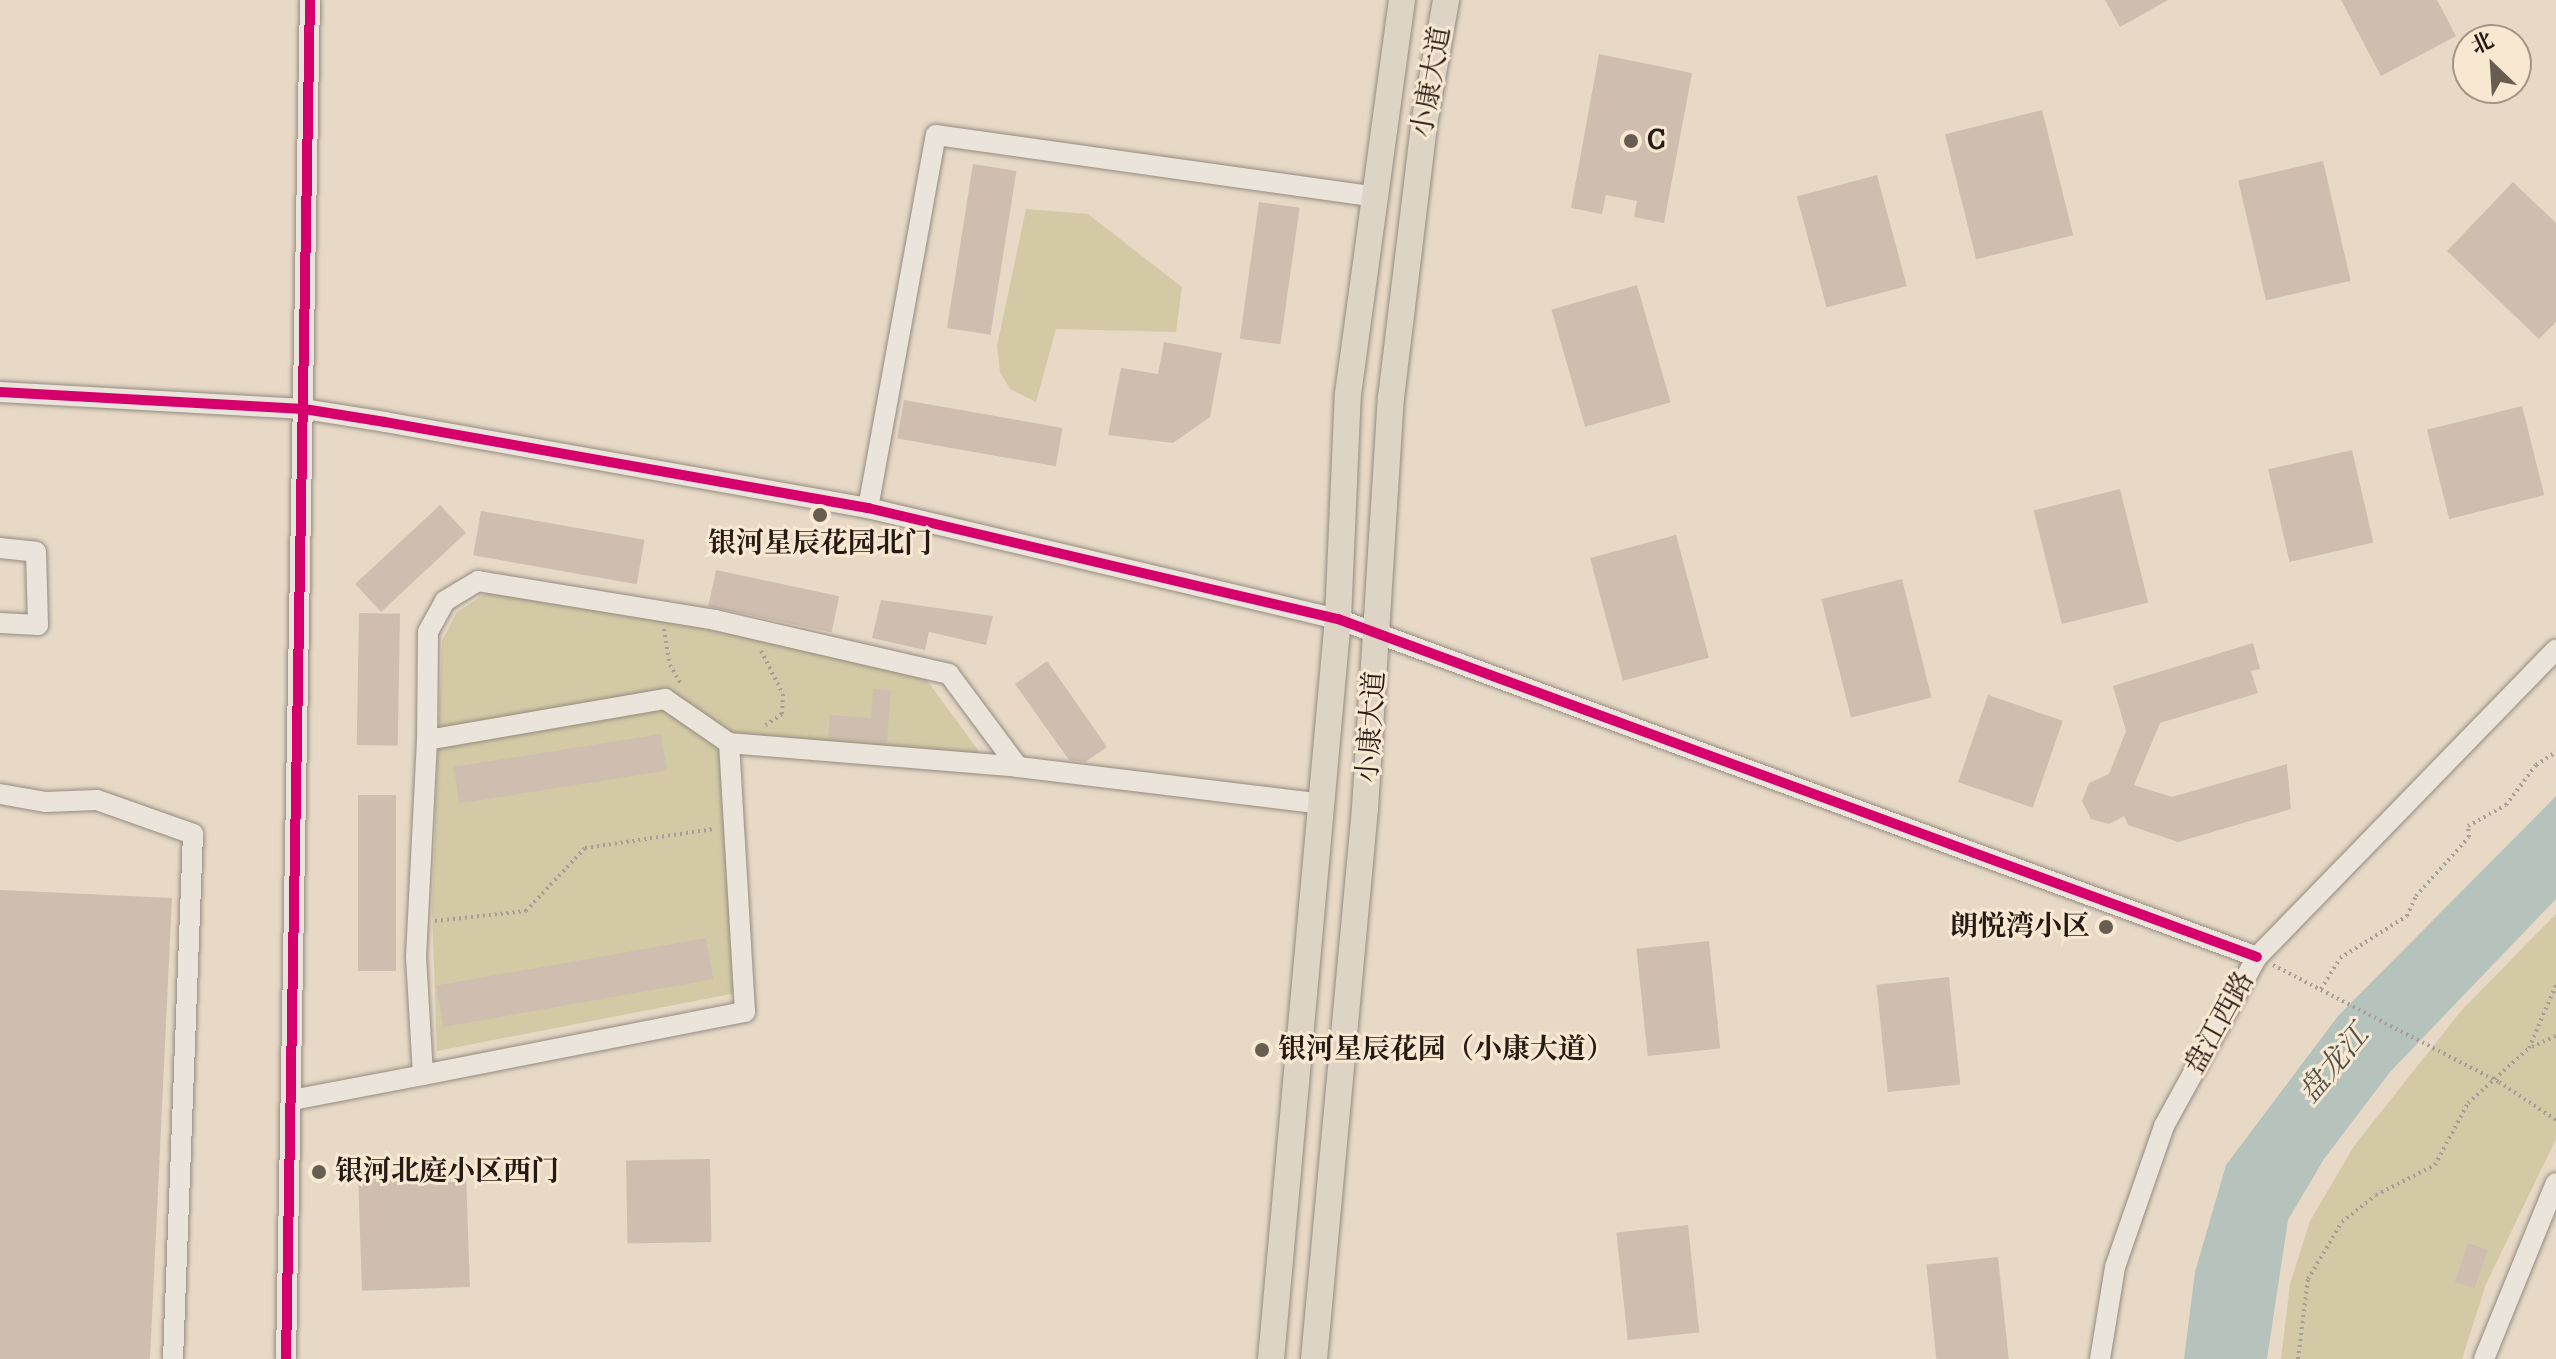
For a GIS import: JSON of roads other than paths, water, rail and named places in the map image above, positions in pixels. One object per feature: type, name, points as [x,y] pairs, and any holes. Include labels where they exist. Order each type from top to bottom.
[{"type":"main road","name":"小康大道","points":[[1271,1359],[1338,619],[1348,394],[1371,196],[1402,0]]},
{"type":"main road","name":"小康大道","points":[[1314,1359],[1379,634],[1391,398],[1424,124],[1446,0]]},
{"type":"street","points":[[286,1359],[310,0]]},
{"type":"street","points":[[868,508],[936,135],[1371,196]]},
{"type":"street","points":[[0,392],[304,409],[868,508],[1338,619],[2257,957]]},
{"type":"street","points":[[0,548],[36,552],[38,625],[0,623]]},
{"type":"street","points":[[423,1075],[417,924],[427,740],[428,632],[445,601],[478,581],[665,612],[949,674],[1018,767]]},
{"type":"street","name":"盘江西路","points":[[2100,1359],[2115,1267],[2158,1141],[2257,957],[2556,649]]},
{"type":"street","points":[[427,740],[677,695],[729,743],[1018,767],[1322,804]]},
{"type":"street","points":[[292,1100],[745,1012],[729,743]]},
{"type":"street","points":[[0,794],[46,802],[97,800],[193,834],[173,1359]]},
{"type":"street","points":[[2484,1359],[2556,1183]]},
{"type":"water","name":"盘龙江","points":[[2556,796],[2556,899],[2390,1072],[2324,1159],[2288,1220],[2267,1359],[2184,1359],[2195,1272],[2226,1165],[2338,1016]]},
{"type":"place","name":"C","points":[[1631,141]]},
{"type":"place","name":"银河星辰花园北门","points":[[820,515]]},
{"type":"place","name":"朗悦湾小区","points":[[2106,927]]},
{"type":"place","name":"银河星辰花园（小康大道）","points":[[1262,1050]]},
{"type":"place","name":"银河北庭小区西门","points":[[319,1172]]}]
